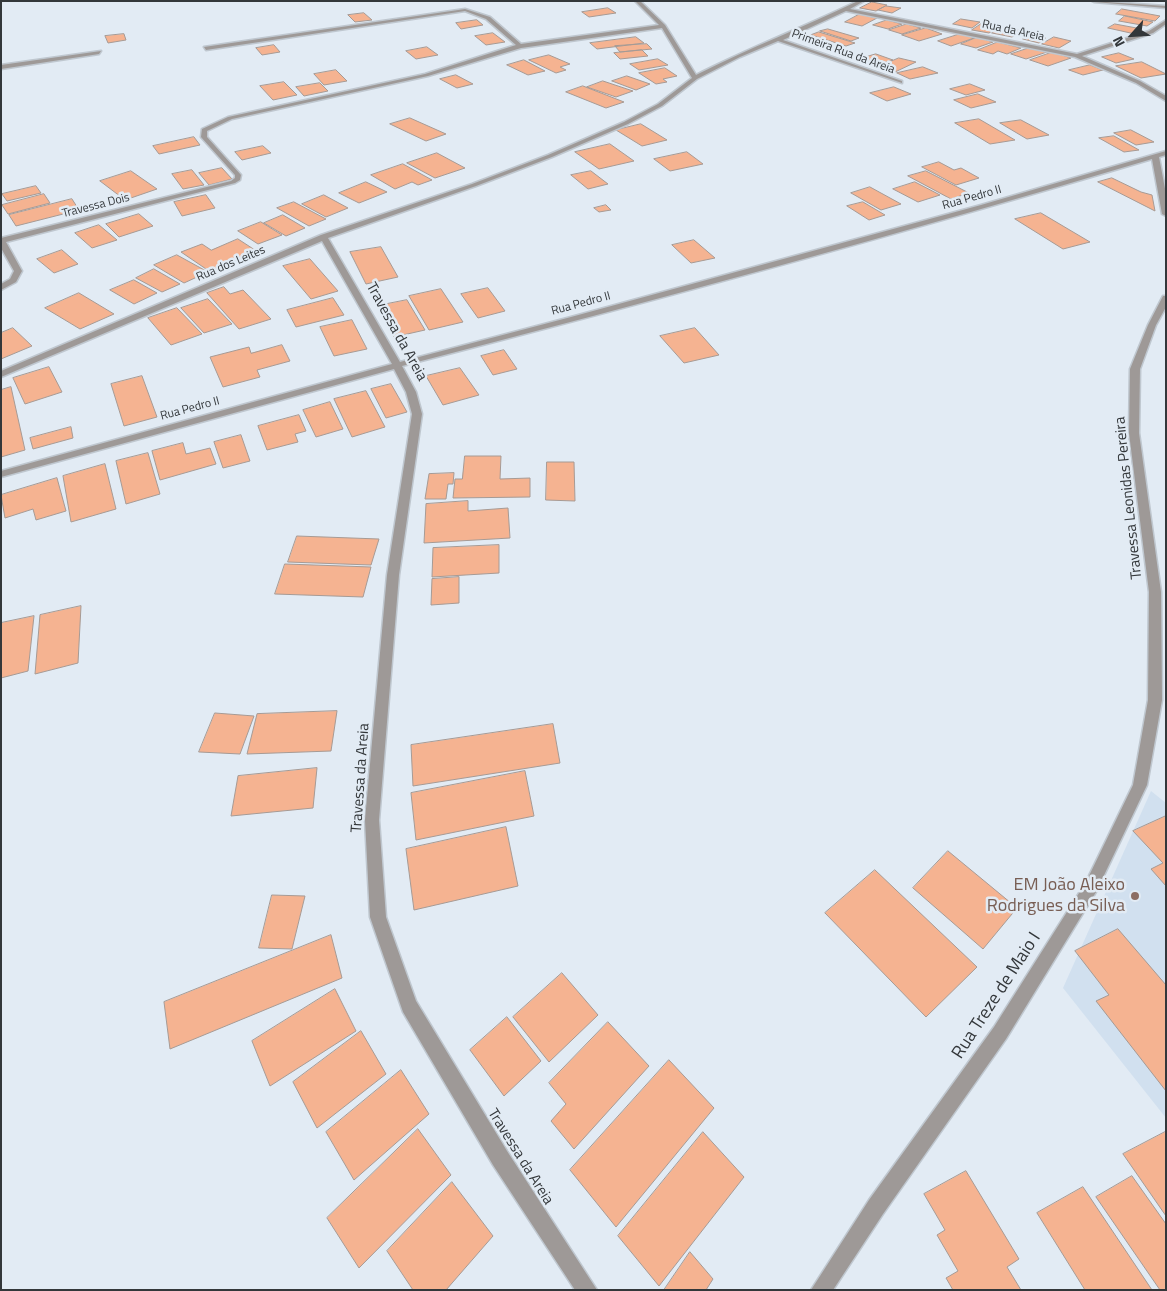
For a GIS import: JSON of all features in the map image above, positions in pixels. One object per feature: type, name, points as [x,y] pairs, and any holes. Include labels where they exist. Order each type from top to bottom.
[{"type":"street","points":[[636,1],[663,26],[695,78]]},
{"type":"street","points":[[848,10],[862,1]]},
{"type":"street","points":[[1094,1],[1166,7]]},
{"type":"street","points":[[206,48],[465,10],[481,13],[490,18],[520,46],[663,26]]},
{"type":"street","name":"Rua dos Leites","points":[[1,374],[324,237],[474,185],[550,156],[626,123],[660,105],[695,78],[738,56],[848,10]]},
{"type":"street","name":"Rua da Areia","points":[[848,10],[1078,56],[1138,82],[1166,99]]},
{"type":"street","points":[[1078,56],[1152,32],[1166,20]]},
{"type":"street","name":"Primeira Rua da Areia","points":[[779,40],[900,82]]},
{"type":"street","name":"Travessa Dois","points":[[2,240],[225,186],[238,179],[234,169],[204,137],[204,130],[213,124],[256,111],[426,75],[520,46]]},
{"type":"street","points":[[1,67],[99,52]]},
{"type":"street","name":"Rua Pedro II","points":[[1,474],[984,207],[1166,153]]},
{"type":"street","points":[[1155,156],[1166,214]]},
{"type":"street","name":"Travessa da Areia","points":[[324,237],[397,365],[411,392],[417,414],[393,575],[372,820],[378,917],[409,1006],[500,1158],[587,1290]]},
{"type":"street","points":[[1,288],[13,280],[18,271],[2,240]]},
{"type":"street","name":"Travessa Leonidas Pereira","points":[[1155,700],[1155,592],[1134,433],[1136,370],[1152,325],[1166,298]]},
{"type":"street","name":"Rua Treze de Maio I","points":[[821,1290],[876,1207],[1000,1033],[1091,887],[1140,785],[1155,700]]},
{"type":"shaded area","name":"EM João Aleixo Rodrigues da Silva","points":[[1151,791],[1166,803],[1166,1118],[1063,988]]},
{"type":"building","points":[[872,2],[887,5],[876,11],[860,8]]},
{"type":"building","points":[[886,6],[901,8],[892,13],[878,10]]},
{"type":"building","points":[[608,8],[616,13],[589,17],[582,12]]},
{"type":"building","points":[[1122,9],[1160,16],[1155,21],[1116,14]]},
{"type":"building","points":[[364,13],[372,20],[355,22],[348,15]]},
{"type":"building","points":[[860,14],[877,18],[862,26],[845,22]]},
{"type":"building","points":[[1125,16],[1153,22],[1147,26],[1119,21]]},
{"type":"building","points":[[961,19],[980,22],[972,28],[953,24]]},
{"type":"building","points":[[477,20],[483,25],[461,29],[456,23]]},
{"type":"building","points":[[887,20],[902,24],[888,29],[873,25]]},
{"type":"building","points":[[907,24],[921,28],[902,34],[889,30]]},
{"type":"building","points":[[981,24],[998,27],[989,33],[972,30]]},
{"type":"building","points":[[1115,24],[1142,29],[1135,34],[1108,28]]},
{"type":"building","points":[[1002,27],[1022,31],[1012,37],[992,33]]},
{"type":"building","points":[[926,28],[942,34],[919,41],[902,35]]},
{"type":"building","points":[[828,29],[859,38],[851,41],[820,31]]},
{"type":"building","points":[[819,32],[855,43],[846,46],[811,35]]},
{"type":"building","points":[[493,33],[505,42],[486,45],[475,36]]},
{"type":"building","points":[[963,33],[977,37],[951,46],[938,41]]},
{"type":"building","points":[[124,34],[126,40],[108,43],[105,36]]},
{"type":"building","points":[[1031,35],[1046,38],[1039,43],[1023,39]]},
{"type":"building","points":[[636,37],[644,43],[597,49],[590,43]]},
{"type":"building","points":[[978,37],[993,42],[976,48],[961,44]]},
{"type":"building","points":[[1054,37],[1071,41],[1059,48],[1042,44]]},
{"type":"building","points":[[998,42],[1021,48],[1007,54],[998,51],[993,54],[978,50]]},
{"type":"building","points":[[647,44],[652,49],[620,52],[615,46]]},
{"type":"building","points":[[274,45],[280,52],[262,55],[256,48]]},
{"type":"building","points":[[427,47],[438,55],[416,59],[406,51]]},
{"type":"building","points":[[1032,47],[1047,52],[1026,59],[1011,54]]},
{"type":"building","points":[[642,50],[648,56],[620,59],[614,53]]},
{"type":"building","points":[[1053,52],[1071,58],[1048,66],[1030,60]]},
{"type":"building","points":[[1119,53],[1134,59],[1116,63],[1102,57]]},
{"type":"building","points":[[876,54],[893,60],[873,66],[856,60]]},
{"type":"building","points":[[549,55],[570,64],[560,67],[566,70],[556,73],[529,60]]},
{"type":"building","points":[[899,58],[916,62],[895,72],[878,67]]},
{"type":"building","points":[[658,59],[668,65],[639,70],[630,64]]},
{"type":"building","points":[[524,60],[545,71],[528,75],[507,65]]},
{"type":"building","points":[[1142,62],[1166,74],[1141,78],[1116,66]]},
{"type":"building","points":[[1090,65],[1103,70],[1083,75],[1069,70]]},
{"type":"building","points":[[923,67],[938,73],[910,79],[897,73]]},
{"type":"building","points":[[665,68],[677,76],[663,79],[667,82],[656,84],[639,73]]},
{"type":"building","points":[[336,70],[347,81],[324,85],[314,74]]},
{"type":"building","points":[[456,75],[473,84],[457,88],[440,79]]},
{"type":"building","points":[[627,76],[650,84],[636,90],[612,81]]},
{"type":"building","points":[[603,81],[633,91],[616,97],[587,87]]},
{"type":"building","points":[[284,82],[297,95],[273,100],[260,86]]},
{"type":"building","points":[[320,83],[328,91],[304,96],[296,87]]},
{"type":"building","points":[[970,84],[985,90],[966,95],[950,89]]},
{"type":"building","points":[[583,86],[624,102],[606,108],[566,92]]},
{"type":"building","points":[[894,87],[911,94],[887,101],[870,93]]},
{"type":"building","points":[[978,94],[996,102],[971,108],[954,100]]},
{"type":"building","points":[[410,118],[446,134],[426,141],[390,124]]},
{"type":"building","points":[[979,119],[1015,140],[990,144],[955,123]]},
{"type":"building","points":[[1021,120],[1049,135],[1027,139],[1000,123]]},
{"type":"building","points":[[641,124],[667,140],[642,146],[616,130]]},
{"type":"building","points":[[1131,130],[1154,142],[1136,145],[1114,133]]},
{"type":"building","points":[[1114,136],[1139,150],[1124,152],[1099,138]]},
{"type":"building","points":[[194,137],[200,145],[159,154],[153,146]]},
{"type":"building","points":[[610,144],[634,161],[599,169],[575,152]]},
{"type":"building","points":[[263,146],[271,153],[242,160],[235,152]]},
{"type":"building","points":[[687,152],[703,164],[670,171],[654,159]]},
{"type":"building","points":[[437,153],[465,168],[435,178],[407,163]]},
{"type":"building","points":[[939,162],[954,170],[961,168],[979,178],[956,185],[922,167]]},
{"type":"building","points":[[403,164],[432,180],[418,185],[412,182],[395,189],[371,175]]},
{"type":"building","points":[[222,168],[232,179],[209,185],[199,173]]},
{"type":"building","points":[[192,170],[204,185],[183,189],[172,174]]},
{"type":"building","points":[[131,171],[157,189],[125,200],[100,181]]},
{"type":"building","points":[[591,171],[608,184],[588,189],[571,175]]},
{"type":"building","points":[[926,171],[969,193],[951,199],[908,176]]},
{"type":"building","points":[[1112,178],[1141,192],[1152,195],[1155,211],[1098,182]]},
{"type":"building","points":[[366,182],[387,192],[359,203],[339,193]]},
{"type":"building","points":[[915,182],[940,195],[918,202],[893,189]]},
{"type":"building","points":[[36,186],[41,193],[7,201],[2,194]]},
{"type":"building","points":[[870,187],[901,204],[881,210],[851,193]]},
{"type":"building","points":[[44,194],[50,203],[8,214],[2,205]]},
{"type":"building","points":[[206,195],[215,208],[182,216],[174,202]]},
{"type":"building","points":[[324,195],[348,208],[326,217],[302,204]]},
{"type":"building","points":[[72,199],[79,210],[16,226],[9,215]]},
{"type":"building","points":[[294,202],[326,219],[309,226],[277,208]]},
{"type":"building","points":[[863,202],[885,215],[869,220],[847,206]]},
{"type":"building","points":[[606,205],[611,210],[599,212],[594,208]]},
{"type":"building","points":[[1041,213],[1090,242],[1063,249],[1015,219]]},
{"type":"building","points":[[139,214],[153,226],[119,237],[106,224]]},
{"type":"building","points":[[283,215],[305,228],[286,236],[264,223]]},
{"type":"building","points":[[261,222],[282,235],[258,244],[238,231]]},
{"type":"building","points":[[99,225],[117,240],[92,248],[75,233]]},
{"type":"building","points":[[238,239],[258,252],[209,271],[181,252],[202,244],[211,250]]},
{"type":"building","points":[[694,240],[715,258],[691,263],[672,245]]},
{"type":"building","points":[[381,247],[398,277],[366,284],[350,252]]},
{"type":"building","points":[[62,250],[78,264],[54,273],[37,259]]},
{"type":"building","points":[[177,255],[208,272],[184,283],[154,265]]},
{"type":"building","points":[[310,259],[338,291],[311,299],[283,266]]},
{"type":"building","points":[[154,269],[180,284],[162,292],[136,278]]},
{"type":"building","points":[[134,280],[157,293],[134,304],[110,290]]},
{"type":"building","points":[[224,287],[230,294],[243,290],[271,319],[239,329],[207,293]]},
{"type":"building","points":[[488,288],[505,311],[478,318],[461,294]]},
{"type":"building","points":[[441,289],[463,322],[429,330],[409,296]]},
{"type":"building","points":[[79,293],[114,314],[80,329],[45,308]]},
{"type":"building","points":[[333,298],[344,315],[296,327],[287,310]]},
{"type":"building","points":[[208,299],[232,324],[204,333],[181,308]]},
{"type":"building","points":[[407,300],[425,330],[394,337],[377,306]]},
{"type":"building","points":[[177,308],[202,334],[171,345],[148,318]]},
{"type":"building","points":[[352,320],[367,349],[334,356],[320,327]]},
{"type":"building","points":[[13,328],[32,346],[1,359],[1,333]]},
{"type":"building","points":[[695,328],[719,355],[684,363],[660,336]]},
{"type":"building","points":[[282,345],[290,361],[257,370],[260,377],[223,387],[210,357],[249,347],[251,353]]},
{"type":"building","points":[[504,350],[517,369],[493,375],[481,356]]},
{"type":"building","points":[[49,367],[62,392],[25,404],[13,378]]},
{"type":"building","points":[[460,368],[479,395],[443,405],[426,376]]},
{"type":"building","points":[[142,376],[157,417],[124,426],[111,384]]},
{"type":"building","points":[[391,384],[407,412],[386,418],[371,389]]},
{"type":"building","points":[[11,387],[25,450],[1,457],[1,390]]},
{"type":"building","points":[[366,391],[385,427],[352,437],[334,399]]},
{"type":"building","points":[[330,402],[343,429],[316,437],[303,410]]},
{"type":"building","points":[[299,415],[306,431],[295,434],[298,442],[267,450],[258,426]]},
{"type":"building","points":[[71,427],[73,438],[33,449],[30,438]]},
{"type":"building","points":[[241,435],[250,461],[223,468],[214,442]]},
{"type":"building","points":[[183,443],[186,454],[210,448],[216,464],[160,480],[152,451]]},
{"type":"building","points":[[148,453],[160,494],[126,504],[116,461]]},
{"type":"building","points":[[465,456],[501,456],[500,479],[530,478],[530,497],[453,498],[455,479],[462,479]]},
{"type":"building","points":[[547,462],[574,462],[575,501],[546,500]]},
{"type":"building","points":[[105,464],[116,509],[71,522],[63,476]]},
{"type":"building","points":[[454,473],[453,484],[448,484],[446,499],[425,499],[429,474]]},
{"type":"building","points":[[57,478],[66,511],[36,520],[33,509],[5,518],[1,495]]},
{"type":"building","points":[[468,501],[468,511],[508,508],[510,538],[424,543],[426,504]]},
{"type":"building","points":[[297,536],[379,539],[371,565],[288,562]]},
{"type":"building","points":[[499,545],[499,573],[432,577],[433,548]]},
{"type":"building","points":[[285,564],[371,567],[363,597],[275,594]]},
{"type":"building","points":[[459,577],[459,603],[431,605],[432,579]]},
{"type":"building","points":[[81,606],[78,663],[35,674],[40,615]]},
{"type":"building","points":[[34,616],[28,671],[1,678],[1,623]]},
{"type":"building","points":[[337,711],[331,751],[247,754],[257,714]]},
{"type":"building","points":[[215,713],[254,716],[240,754],[199,752]]},
{"type":"building","points":[[553,724],[560,763],[413,786],[411,745]]},
{"type":"building","points":[[317,768],[313,808],[231,816],[238,776]]},
{"type":"building","points":[[525,771],[534,816],[416,840],[411,793]]},
{"type":"building","points":[[1166,816],[1166,886],[1151,869],[1163,863],[1133,831]]},
{"type":"building","points":[[506,827],[518,886],[414,910],[406,849]]},
{"type":"building","points":[[948,851],[1017,908],[983,949],[913,888]]},
{"type":"building","points":[[875,870],[977,967],[926,1017],[825,913]]},
{"type":"building","points":[[272,895],[305,896],[292,949],[259,948]]},
{"type":"building","points":[[1118,929],[1166,985],[1166,1091],[1096,1001],[1109,995],[1075,951]]},
{"type":"building","points":[[331,935],[342,978],[170,1049],[164,1002]]},
{"type":"building","points":[[562,973],[598,1015],[549,1062],[513,1017]]},
{"type":"building","points":[[335,989],[356,1031],[270,1086],[252,1041]]},
{"type":"building","points":[[507,1017],[541,1061],[504,1096],[470,1050]]},
{"type":"building","points":[[608,1022],[649,1066],[574,1149],[551,1121],[566,1104],[549,1083]]},
{"type":"building","points":[[361,1031],[386,1074],[317,1128],[293,1082]]},
{"type":"building","points":[[669,1060],[714,1108],[616,1227],[570,1170]]},
{"type":"building","points":[[401,1070],[429,1114],[354,1180],[326,1132]]},
{"type":"building","points":[[418,1129],[451,1175],[359,1268],[327,1218]]},
{"type":"building","points":[[703,1132],[744,1177],[659,1286],[618,1236]]},
{"type":"building","points":[[1166,1133],[1166,1216],[1123,1154]]},
{"type":"building","points":[[966,1171],[1019,1259],[1007,1267],[1021,1290],[953,1290],[946,1278],[958,1271],[937,1235],[945,1230],[924,1194]]},
{"type":"building","points":[[1132,1176],[1166,1224],[1166,1290],[1160,1290],[1096,1197]]},
{"type":"building","points":[[452,1182],[493,1236],[446,1290],[413,1290],[387,1251]]},
{"type":"building","points":[[1083,1187],[1152,1290],[1085,1290],[1037,1213]]},
{"type":"building","points":[[690,1252],[713,1279],[706,1290],[664,1290]]},
{"type":"place","name":"EM João Aleixo Rodrigues da Silva","points":[[1135,896]]}]
